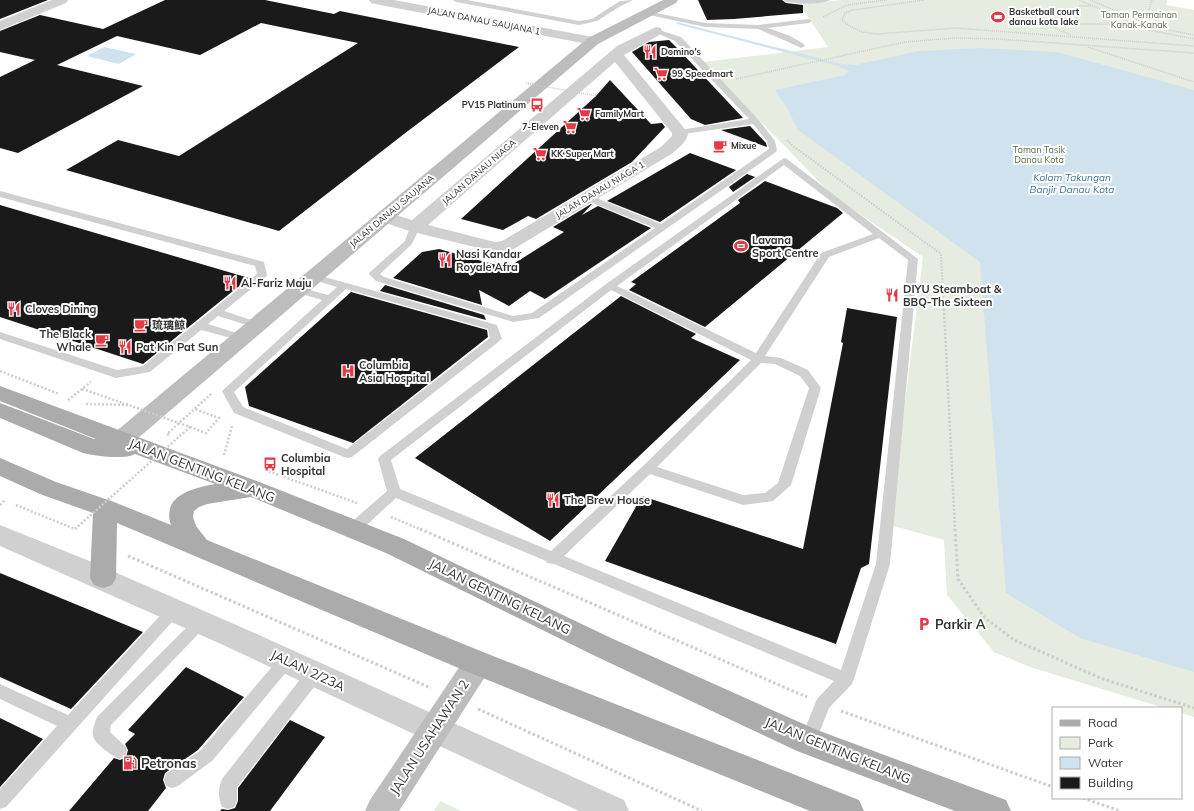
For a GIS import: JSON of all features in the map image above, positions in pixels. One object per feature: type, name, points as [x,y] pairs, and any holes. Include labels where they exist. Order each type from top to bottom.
[{"type":"main road","name":"JALAN GENTING KELANG","points":[[0,393],[254,490],[395,546],[601,646],[808,741],[995,811]]},
{"type":"main road","points":[[0,410],[91,446],[152,451]]},
{"type":"main road","points":[[0,466],[48,488],[105,508],[478,663],[848,811]]},
{"type":"main road","points":[[198,546],[182,527],[181,512],[186,504],[196,497],[208,493],[254,490]]},
{"type":"main road","points":[[103,578],[105,508]]},
{"type":"street","points":[[0,26],[62,0]]},
{"type":"street","name":"JALAN DANAU SAUJANA 1","points":[[375,0],[593,41]]},
{"type":"street","name":"JALAN DANAU SAUJANA","points":[[122,439],[593,41],[672,0]]},
{"type":"street","points":[[627,24],[656,31]]},
{"type":"street","name":"JALAN DANAU NIAGA","points":[[415,226],[622,48],[656,31]]},
{"type":"street","points":[[616,54],[680,133]]},
{"type":"street","name":"JALAN DANAU NIAGA 1","points":[[386,217],[495,247],[506,246],[667,150],[680,138],[680,133]]},
{"type":"street","name":"JALAN 2/23A","points":[[0,535],[103,578],[316,673],[613,811]]},
{"type":"street","name":"JALAN USAHAWAN 2","points":[[381,811],[478,663]]},
{"type":"lane","points":[[456,0],[579,23],[590,23],[598,20],[619,2],[630,0]]},
{"type":"lane","points":[[786,0],[806,2],[827,0]]},
{"type":"lane","points":[[647,13],[705,25],[758,27],[809,20]]},
{"type":"lane","points":[[758,27],[788,38],[801,46]]},
{"type":"lane","points":[[415,226],[409,242],[374,274],[380,279],[513,319],[535,316],[660,227],[773,150],[771,140],[755,121],[678,39],[656,31]]},
{"type":"lane","points":[[680,133],[755,121]]},
{"type":"lane","points":[[394,492],[384,459],[610,286],[784,161],[913,259],[883,564],[846,679],[823,704],[808,741]]},
{"type":"lane","points":[[0,194],[260,264],[262,275],[201,326],[146,369],[116,374],[0,335]]},
{"type":"lane","points":[[586,197],[660,227]]},
{"type":"lane","points":[[552,559],[648,469],[758,359],[825,255],[880,234]]},
{"type":"lane","points":[[314,277],[493,327],[496,339],[348,454],[238,410],[228,391],[344,286]]},
{"type":"lane","points":[[610,286],[758,359],[777,361],[804,373],[815,388],[784,485],[768,498],[743,500],[648,469]]},
{"type":"lane","points":[[298,290],[329,299]]},
{"type":"lane","points":[[217,312],[257,325]]},
{"type":"lane","points":[[201,326],[242,338]]},
{"type":"lane","points":[[353,529],[394,492]]},
{"type":"lane","points":[[394,492],[552,559],[846,679]]},
{"type":"lane","points":[[0,801],[174,610]]},
{"type":"lane","points":[[119,751],[101,735],[103,722],[201,622]]},
{"type":"lane","points":[[172,780],[206,755],[287,660]]},
{"type":"lane","points":[[228,801],[228,784],[316,673]]},
{"type":"lane","points":[[0,692],[69,724]]},
{"type":"path","points":[[817,19],[831,15],[841,7],[847,5],[887,0]]},
{"type":"path","points":[[924,0],[853,10],[845,13],[842,20],[848,25],[862,32],[876,34],[955,28],[1194,46]]},
{"type":"path","points":[[1078,0],[1149,30],[1194,39]]},
{"type":"path","points":[[1090,0],[1154,27],[1194,35]]},
{"type":"path","points":[[1140,21],[1143,20],[1148,14],[1152,0]]},
{"type":"path","points":[[1065,19],[1063,15],[1075,12],[1080,6],[1092,6]]},
{"type":"path","points":[[1076,37],[1051,26],[1052,22],[1065,19],[1078,24],[1125,24],[1130,22]]},
{"type":"path","points":[[739,85],[734,79],[905,42],[955,38],[998,39],[1194,53]]},
{"type":"path","points":[[1083,45],[1194,82]]},
{"type":"path","points":[[526,83],[596,96]]},
{"type":"path","points":[[785,137],[793,146],[941,254],[958,579],[984,617],[1014,640],[1103,679],[1194,708]]},
{"type":"path","points":[[52,412],[105,370]]},
{"type":"path","points":[[82,389],[206,433],[219,418],[195,409]]},
{"type":"path","points":[[224,455],[232,426],[228,419]]},
{"type":"path","points":[[16,505],[75,529],[190,427]]},
{"type":"path","points":[[0,505],[5,500]]},
{"type":"path","points":[[104,545],[455,698],[702,811]]},
{"type":"path","points":[[1086,799],[1120,811]]},
{"type":"green space","name":"Kolam Takungan Banjir Danau Kota","points":[[842,0],[1167,0],[1166,5],[1194,10],[1194,717],[1182,713],[1182,707],[1161,707],[1030,667],[994,652],[947,595],[944,540],[890,525],[923,257],[832,195],[703,62],[828,47],[800,5]]},
{"type":"green space","points":[[440,801],[461,811],[434,811]]},
{"type":"water","points":[[104,47],[136,54],[119,64],[87,56]]},
{"type":"water","name":"Kolam Takungan Banjir Danau Kota","points":[[981,48],[1057,52],[1194,90],[1194,672],[1080,638],[1006,593],[980,262],[798,130],[786,106],[775,90],[845,75],[849,71],[839,67],[842,64],[856,65],[919,51]]},
{"type":"building","points":[[0,0],[48,0],[0,19]]},
{"type":"building","points":[[165,0],[265,0],[334,14],[340,11],[519,47],[279,231],[66,170],[118,140],[179,156],[358,43],[261,23],[200,55],[117,36],[57,65],[143,86],[18,153],[0,148],[0,77],[35,60],[0,52],[0,31],[40,15],[103,29]]},
{"type":"building","points":[[698,0],[782,0],[786,3],[803,5],[803,13],[707,20]]},
{"type":"building","points":[[669,40],[743,118],[705,125],[691,119],[632,52],[649,42]]},
{"type":"building","points":[[610,80],[651,124],[662,123],[665,127],[632,162],[536,219],[528,216],[503,230],[461,219],[596,96]]},
{"type":"building","points":[[750,126],[766,143],[767,147],[721,130]]},
{"type":"building","points":[[690,153],[736,170],[660,222],[607,201]]},
{"type":"building","points":[[747,174],[755,177],[733,192],[729,187]]},
{"type":"building","name":"Lavana Sport Centre","points":[[765,181],[837,208],[843,213],[705,327],[629,290],[636,284],[631,282],[740,203],[738,200]]},
{"type":"building","points":[[591,204],[582,215],[598,206],[651,228],[545,299],[530,291],[509,306],[479,290],[482,305],[393,278],[422,252],[439,249],[507,268],[564,232],[553,227]]},
{"type":"building","points":[[0,205],[249,278],[143,364],[0,317]]},
{"type":"building","points":[[385,285],[484,315],[486,320],[380,291]]},
{"type":"building","name":"Columbia Asia Hospital","points":[[351,292],[487,330],[488,337],[353,443],[249,406],[245,387]]},
{"type":"building","points":[[621,296],[696,334],[691,338],[740,360],[550,541],[415,458]]},
{"type":"building","points":[[847,308],[897,317],[869,564],[861,568],[836,644],[605,561],[642,496],[803,549],[843,343],[841,342]]},
{"type":"building","points":[[0,573],[143,632],[71,709],[0,677]]},
{"type":"building","points":[[186,667],[244,697],[198,750],[165,773],[163,780],[166,788],[148,811],[69,811],[114,758],[120,760],[126,757],[128,750],[125,744],[135,734],[128,730]]},
{"type":"building","points":[[0,718],[43,739],[0,787]]},
{"type":"building","points":[[290,720],[325,737],[270,811],[220,811],[222,809],[228,810],[235,808],[238,801],[238,788]]},
{"type":"waterway","points":[[678,23],[840,65]]},
{"type":"place","name":"Basketball court danau kota lake","points":[[998,17]]},
{"type":"place","name":"Domino's","points":[[650,52]]},
{"type":"place","name":"99 Speedmart","points":[[661,74]]},
{"type":"place","name":"PV15 Platinum","points":[[537,105]]},
{"type":"place","name":"FamilyMart","points":[[584,114]]},
{"type":"place","name":"7-Eleven","points":[[570,127]]},
{"type":"place","name":"Mixue","points":[[720,146]]},
{"type":"place","name":"KK Super Mart","points":[[540,154]]},
{"type":"place","name":"Lavana Sport Centre","points":[[741,246]]},
{"type":"place","name":"Nasi Kandar Royale Afra","points":[[445,260]]},
{"type":"place","name":"Al-Fariz Maju","points":[[230,283]]},
{"type":"place","name":"DIYU Steamboat & BBQ-The Sixteen","points":[[892,295]]},
{"type":"place","name":"Cloves Dining","points":[[14,309]]},
{"type":"place","name":"琉璃鲸","points":[[141,325]]},
{"type":"place","name":"The Black Whale","points":[[102,340]]},
{"type":"place","name":"Pat Kin Pat Sun","points":[[125,347]]},
{"type":"place","name":"Columbia Asia Hospital","points":[[348,371]]},
{"type":"place","name":"Columbia Hospital","points":[[270,464]]},
{"type":"place","name":"The Brew House","points":[[553,500]]},
{"type":"place","name":"Parkir A","points":[[924,624]]},
{"type":"place","name":"Petronas","points":[[130,763]]},
{"type":"park label","name":"Taman Permainan Kanak-Kanak","points":[[1139,20]]},
{"type":"park label","name":"Taman Tasik Danau Kota","points":[[1039,156]]}]
